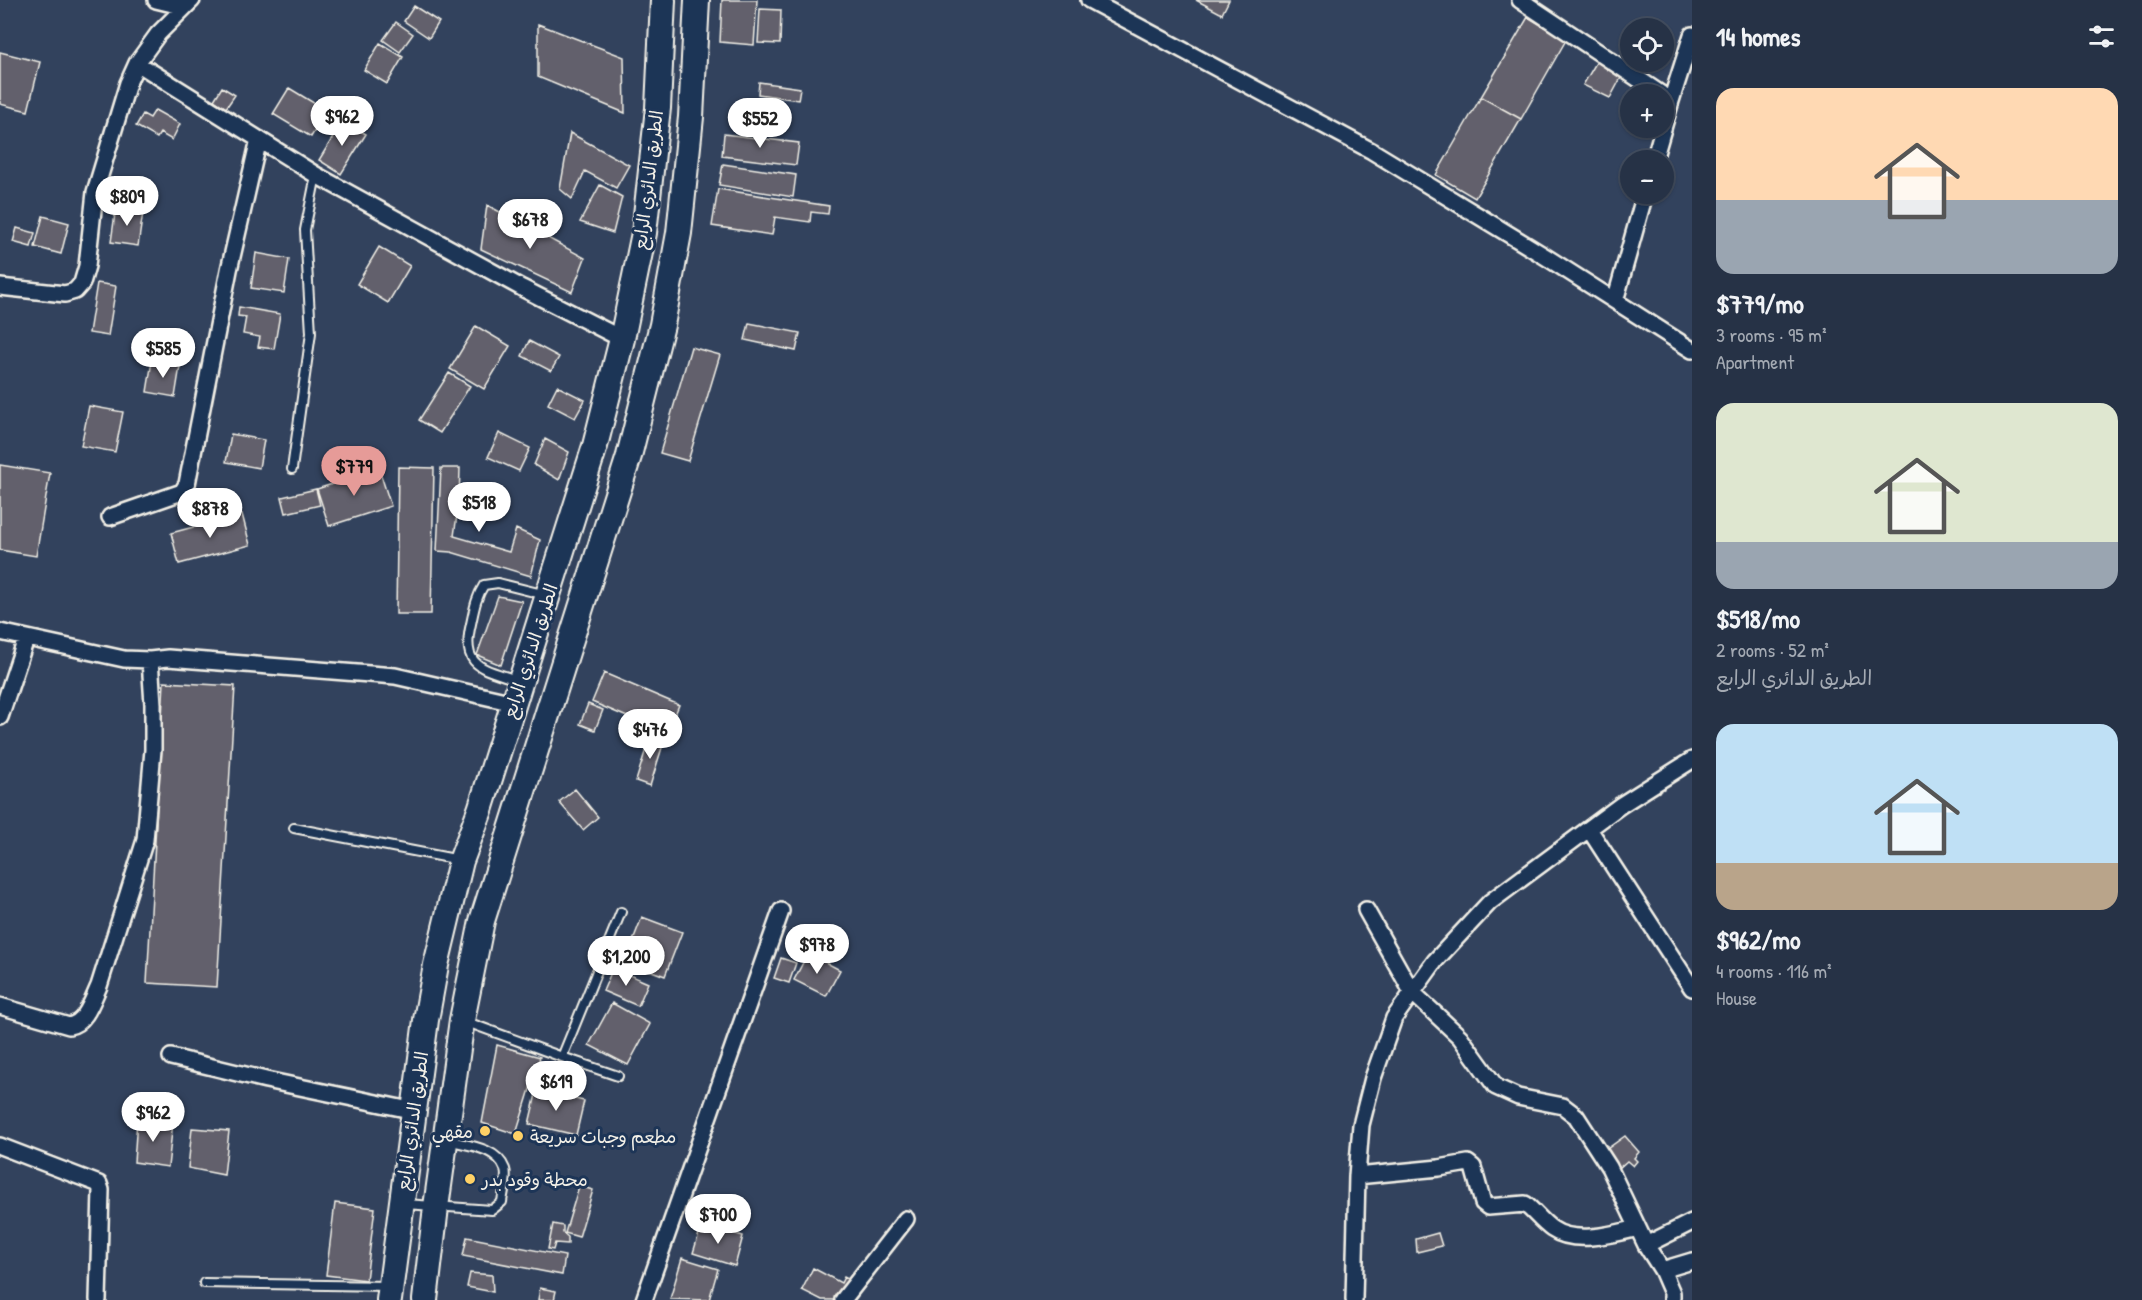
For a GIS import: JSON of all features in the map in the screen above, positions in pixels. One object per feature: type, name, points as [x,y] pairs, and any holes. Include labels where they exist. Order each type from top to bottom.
[{"type":"main road","name":"الطريق الدائري الرابع","points":[[390,1293],[428,1009],[461,861],[480,810],[595,446],[622,339],[644,233],[658,108],[663,0]]},
{"type":"main road","name":"الطريق الدائري الرابع","points":[[425,1300],[462,1020],[482,921],[629,456],[662,325],[680,222],[691,117],[697,0]]},
{"type":"street","points":[[156,0],[188,4]]},
{"type":"street","points":[[1089,0],[1372,151],[1692,350]]},
{"type":"street","points":[[1520,0],[1646,84]]},
{"type":"street","points":[[0,287],[65,294],[75,291],[82,283],[87,266],[95,192],[128,83],[137,63],[158,34],[188,4]]},
{"type":"street","points":[[1671,84],[1692,35]]},
{"type":"street","points":[[137,63],[316,175],[522,288],[622,339]]},
{"type":"street","points":[[110,517],[182,492],[187,484],[229,270],[259,139]]},
{"type":"street","points":[[1615,301],[1642,204]]},
{"type":"street","points":[[0,632],[124,659],[168,658],[395,676],[517,692]]},
{"type":"street","points":[[0,717],[26,639]]},
{"type":"street","points":[[0,1006],[69,1026],[76,1024],[92,1004],[145,840],[153,750],[150,660]]},
{"type":"street","points":[[1354,1300],[1357,1176],[1361,1125],[1373,1078],[1394,1018],[1435,961],[1490,902],[1621,805],[1692,760]]},
{"type":"street","points":[[1589,829],[1692,988]]},
{"type":"street","points":[[1366,909],[1412,992],[1460,1037],[1496,1087],[1518,1097],[1563,1106],[1575,1116],[1609,1167],[1646,1245],[1662,1270],[1672,1293],[1672,1300]]},
{"type":"street","points":[[644,1300],[781,911]]},
{"type":"street","points":[[171,1057],[266,1080],[415,1111]]},
{"type":"street","points":[[0,1146],[99,1184],[101,1190],[98,1300]]},
{"type":"street","points":[[1357,1176],[1468,1164],[1473,1167],[1483,1203],[1488,1206],[1525,1204],[1554,1231],[1604,1237],[1638,1228]]},
{"type":"street","points":[[843,1300],[906,1219]]},
{"type":"street","points":[[1646,1245],[1692,1222]]},
{"type":"street","points":[[1662,1270],[1692,1261]]},
{"type":"lane","points":[[292,469],[311,333],[305,230],[316,175]]},
{"type":"lane","points":[[517,692],[478,666],[469,655],[467,640],[478,594],[484,585],[498,583],[548,596]]},
{"type":"lane","points":[[294,828],[461,861]]},
{"type":"lane","points":[[562,1057],[621,912]]},
{"type":"lane","points":[[462,1020],[618,1076]]},
{"type":"lane","points":[[401,1204],[492,1210],[501,1202],[506,1170],[497,1156],[480,1148],[446,1140]]},
{"type":"lane","points":[[204,1283],[390,1293]]},
{"type":"building","points":[[722,0],[757,0],[754,45],[720,42]]},
{"type":"building","points":[[1196,0],[1229,0],[1222,14]]},
{"type":"building","points":[[414,6],[439,22],[429,38],[404,21]]},
{"type":"building","points":[[760,9],[781,10],[780,44],[758,43]]},
{"type":"building","points":[[1528,17],[1566,40],[1521,119],[1481,97]]},
{"type":"building","points":[[396,22],[413,34],[400,52],[383,40]]},
{"type":"building","points":[[538,24],[624,57],[625,113],[538,77]]},
{"type":"building","points":[[380,43],[403,57],[387,84],[364,70]]},
{"type":"building","points":[[0,52],[40,62],[28,111],[0,104]]},
{"type":"building","points":[[1597,61],[1623,74],[1610,98],[1583,85]]},
{"type":"building","points":[[759,82],[800,88],[798,100],[758,94]]},
{"type":"building","points":[[222,87],[235,95],[226,108],[214,100]]},
{"type":"building","points":[[289,88],[327,111],[311,137],[273,114]]},
{"type":"building","points":[[1481,97],[1521,119],[1475,198],[1436,175]]},
{"type":"building","points":[[155,110],[180,124],[172,140],[160,133],[157,138],[136,126],[143,114],[150,118]]},
{"type":"building","points":[[343,121],[366,134],[341,174],[319,160]]},
{"type":"building","points":[[570,133],[629,165],[616,188],[585,171],[572,199],[560,189]]},
{"type":"building","points":[[724,134],[799,143],[796,165],[722,156]]},
{"type":"building","points":[[723,164],[796,175],[793,197],[719,185]]},
{"type":"building","points":[[600,185],[622,197],[613,233],[580,222]]},
{"type":"building","points":[[718,189],[829,206],[828,214],[811,212],[810,222],[775,217],[772,235],[712,226]]},
{"type":"building","points":[[487,205],[585,258],[572,292],[481,249]]},
{"type":"building","points":[[116,207],[143,212],[138,246],[111,242]]},
{"type":"building","points":[[43,216],[69,223],[61,254],[35,247]]},
{"type":"building","points":[[17,228],[35,233],[31,247],[13,242]]},
{"type":"building","points":[[379,247],[410,266],[388,303],[357,284]]},
{"type":"building","points":[[256,253],[289,259],[284,293],[251,288]]},
{"type":"building","points":[[97,283],[116,286],[108,336],[89,333]]},
{"type":"building","points":[[239,307],[280,314],[274,349],[258,347],[260,337],[243,334],[246,317],[238,316]]},
{"type":"building","points":[[749,323],[800,333],[796,351],[745,340]]},
{"type":"building","points":[[476,326],[510,346],[484,389],[450,369]]},
{"type":"building","points":[[529,341],[559,357],[551,371],[522,356]]},
{"type":"building","points":[[691,347],[720,355],[688,461],[660,453]]},
{"type":"building","points":[[152,361],[180,366],[175,397],[147,392]]},
{"type":"building","points":[[449,373],[470,386],[440,433],[419,420]]},
{"type":"building","points":[[557,386],[585,400],[575,418],[548,404]]},
{"type":"building","points":[[89,406],[123,412],[115,452],[81,446]]},
{"type":"building","points":[[499,433],[530,448],[519,471],[488,457]]},
{"type":"building","points":[[231,434],[264,440],[259,468],[226,462]]},
{"type":"building","points":[[545,439],[569,452],[559,480],[534,465]]},
{"type":"building","points":[[0,465],[50,473],[36,556],[0,550]]},
{"type":"building","points":[[398,467],[434,468],[431,614],[396,614]]},
{"type":"building","points":[[441,468],[460,468],[459,501],[454,536],[509,552],[516,529],[540,540],[531,576],[451,552],[437,551]]},
{"type":"building","points":[[379,469],[391,506],[329,526],[317,489]]},
{"type":"building","points":[[316,489],[320,505],[286,513],[282,497]]},
{"type":"building","points":[[242,514],[250,545],[179,564],[171,533]]},
{"type":"building","points":[[498,596],[522,601],[501,665],[477,655]]},
{"type":"building","points":[[604,673],[679,705],[667,734],[592,702]]},
{"type":"building","points":[[164,682],[235,686],[217,987],[147,983]]},
{"type":"building","points":[[588,704],[603,710],[595,730],[580,724]]},
{"type":"building","points":[[651,733],[665,738],[650,786],[636,781]]},
{"type":"building","points":[[575,789],[598,817],[583,830],[559,802]]},
{"type":"building","points":[[642,917],[682,932],[665,976],[625,961]]},
{"type":"building","points":[[808,953],[840,970],[826,996],[794,980]]},
{"type":"building","points":[[781,958],[796,963],[789,983],[774,978]]},
{"type":"building","points":[[613,968],[648,983],[638,1006],[603,991]]},
{"type":"building","points":[[612,1003],[650,1024],[628,1065],[589,1045]]},
{"type":"building","points":[[497,1045],[540,1057],[516,1134],[482,1123]]},
{"type":"building","points":[[537,1090],[584,1101],[576,1135],[529,1124]]},
{"type":"building","points":[[137,1120],[173,1122],[168,1167],[134,1162]]},
{"type":"building","points":[[192,1128],[229,1131],[224,1175],[188,1168]]},
{"type":"building","points":[[1625,1136],[1639,1152],[1634,1158],[1637,1161],[1633,1166],[1627,1161],[1619,1168],[1607,1149]]},
{"type":"building","points":[[579,1186],[593,1190],[579,1237],[565,1233]]},
{"type":"building","points":[[335,1203],[375,1208],[366,1280],[326,1275]]},
{"type":"building","points":[[553,1224],[563,1226],[563,1233],[568,1237],[568,1244],[555,1243],[553,1250],[548,1249]]},
{"type":"building","points":[[702,1224],[743,1236],[735,1266],[693,1253]]},
{"type":"building","points":[[1438,1233],[1442,1246],[1417,1252],[1416,1239]]},
{"type":"building","points":[[467,1237],[565,1256],[562,1275],[463,1256]]},
{"type":"building","points":[[682,1258],[718,1269],[709,1300],[670,1299]]},
{"type":"building","points":[[813,1268],[841,1283],[844,1277],[850,1280],[840,1300],[822,1300],[802,1290]]},
{"type":"building","points":[[470,1273],[492,1275],[493,1292],[467,1287]]},
{"type":"building","points":[[540,1288],[556,1291],[554,1300],[538,1300]]},
{"type":"place","name":"مقهي","points":[[485,1131]]},
{"type":"place","name":"مطعم وجبات سريعة","points":[[518,1136]]},
{"type":"place","name":"محطة وقود بدر","points":[[470,1179]]}]
